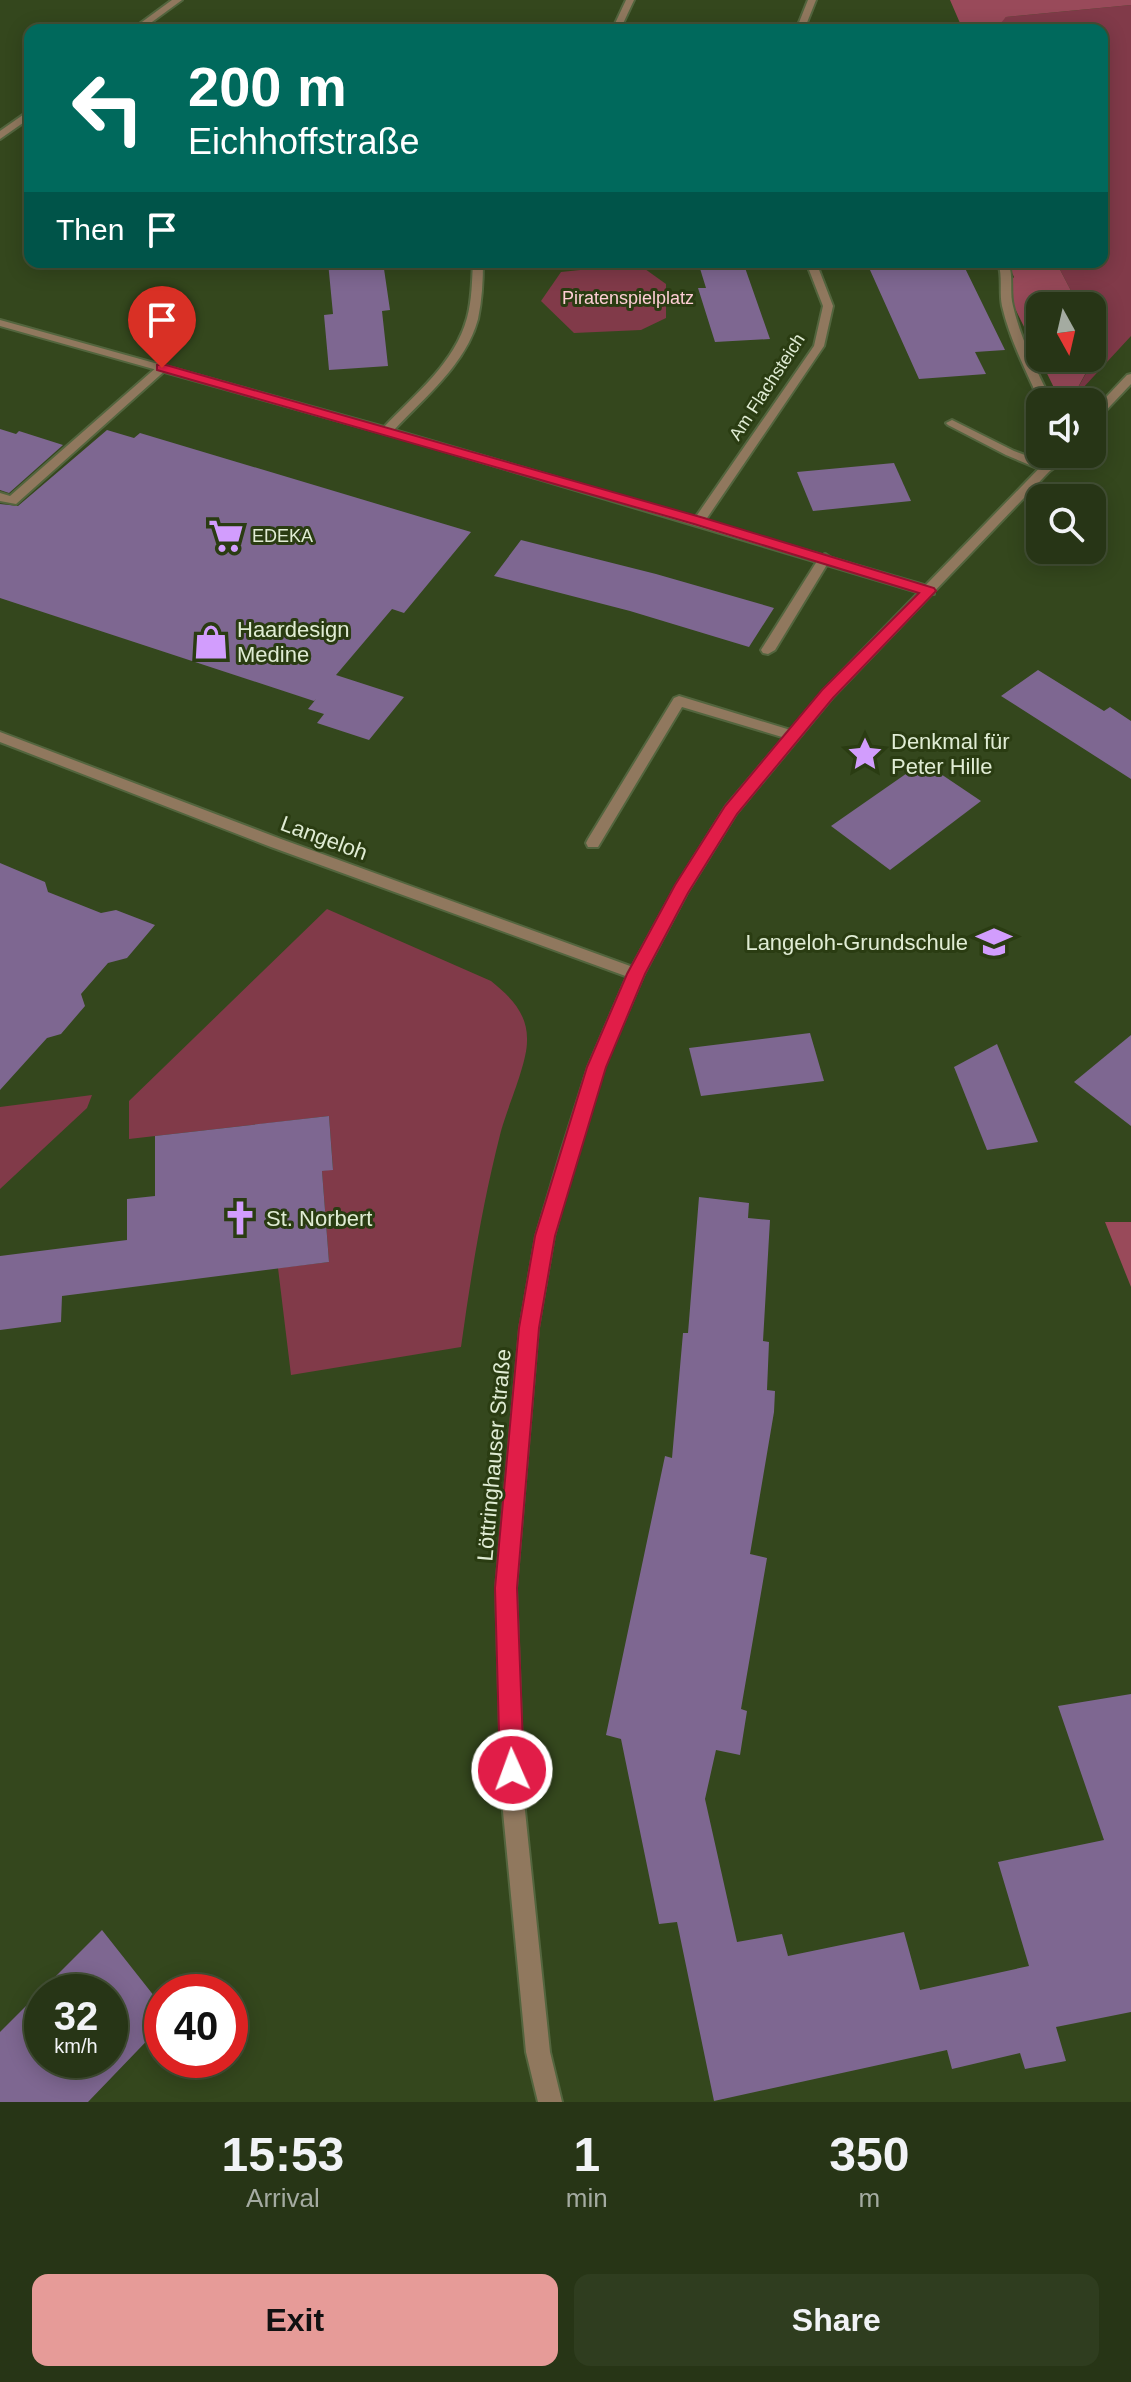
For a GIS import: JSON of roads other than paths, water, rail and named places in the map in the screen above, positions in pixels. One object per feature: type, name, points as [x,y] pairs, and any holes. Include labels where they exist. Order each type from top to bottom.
[{"type":"street","points":[[144,24],[178,0]]},
{"type":"street","points":[[619,24],[630,0]]},
{"type":"street","points":[[802,24],[812,0]]},
{"type":"street","points":[[0,136],[24,118]]},
{"type":"street","points":[[386,431],[441,372],[467,336],[475,306],[478,268]]},
{"type":"street","name":"Am Flachsteich","points":[[699,521],[819,346],[828,306],[813,268]]},
{"type":"street","points":[[1006,268],[1010,277],[1006,297],[1039,388]]},
{"type":"street","points":[[0,323],[699,521],[929,591]]},
{"type":"street","points":[[0,497],[12,501],[162,368]]},
{"type":"street","points":[[1106,404],[1131,377]]},
{"type":"street","points":[[952,423],[1026,459]]},
{"type":"street","name":"Löttringhauser Straße","points":[[550,2102],[538,2052],[513,1801],[506,1588],[529,1328],[545,1236],[596,1067],[636,974],[681,890],[731,810],[792,735],[1048,468]]},
{"type":"street","points":[[768,650],[825,558]]},
{"type":"street","points":[[593,843],[679,701],[792,735]]},
{"type":"street","name":"Langeloh","points":[[0,737],[304,854],[636,974]]},
{"type":"place","name":"EDEKA","points":[[226,536]]},
{"type":"place","name":"Haardesign Medine","points":[[211,642]]},
{"type":"place","name":"Denkmal für Peter Hille","points":[[865,754]]},
{"type":"place","name":"Langeloh-Grundschule","points":[[994,942]]},
{"type":"place","name":"St. Norbert","points":[[240,1218]]},
{"type":"park label","name":"Piratenspielplatz","points":[[628,298]]}]
